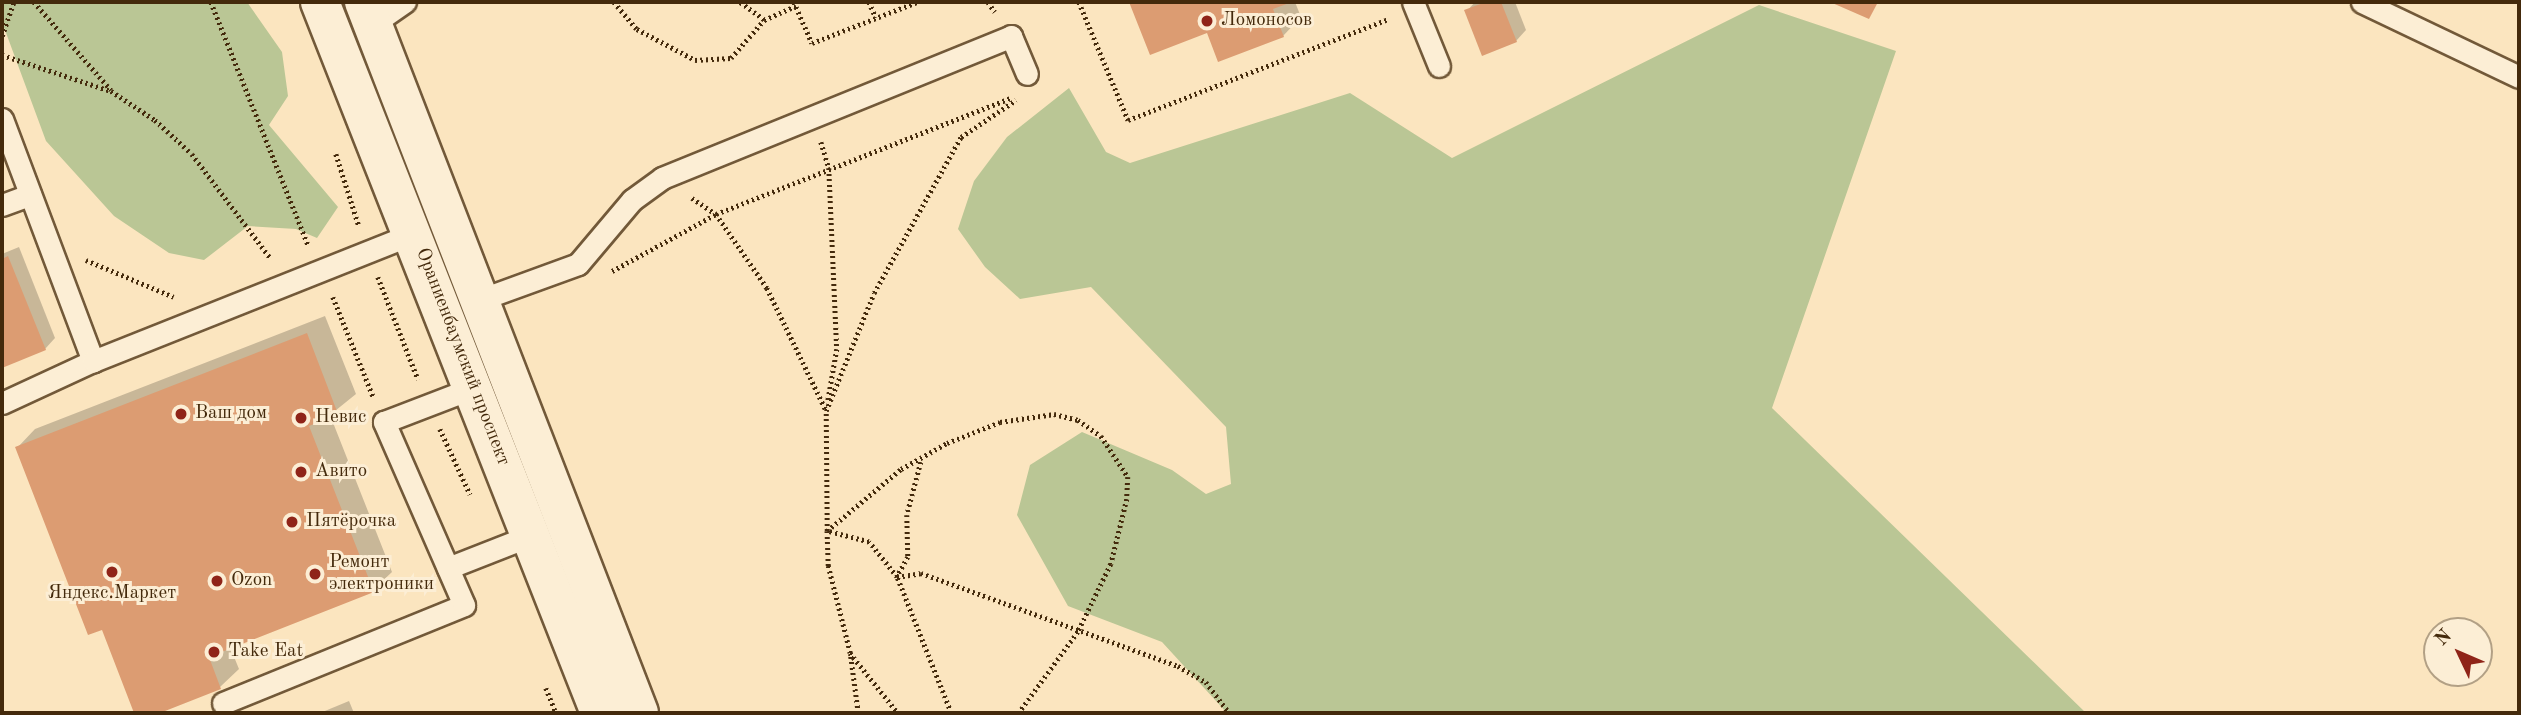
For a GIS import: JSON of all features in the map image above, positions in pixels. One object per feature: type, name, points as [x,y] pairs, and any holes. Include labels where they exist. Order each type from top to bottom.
[{"type":"main road","name":"Ораниенбаумский проспект","points":[[320,2],[475,387],[600,713]]},
{"type":"main road","name":"Ораниенбаумский проспект","points":[[369,13],[568,521],[639,713]]},
{"type":"main road","points":[[337,40],[369,13]]},
{"type":"main road","points":[[532,535],[568,521]]},
{"type":"lane","points":[[369,13],[405,2]]},
{"type":"lane","points":[[2362,2],[2519,77]]},
{"type":"lane","points":[[1415,5],[1439,66]]},
{"type":"lane","points":[[482,299],[578,264],[632,200],[662,178],[1011,36],[1027,74]]},
{"type":"lane","points":[[2,120],[93,361]]},
{"type":"lane","points":[[2,205],[30,195]]},
{"type":"lane","points":[[2,403],[93,361],[414,233]]},
{"type":"lane","points":[[223,703],[464,605],[384,422],[475,387]]},
{"type":"lane","points":[[448,568],[532,535]]},
{"type":"path","points":[[2,36],[14,2]]},
{"type":"path","points":[[34,2],[111,90],[155,120],[192,155],[273,262]]},
{"type":"path","points":[[211,2],[309,248],[297,253]]},
{"type":"path","points":[[614,2],[637,29],[695,60],[731,58],[764,20],[795,4],[812,43],[917,2]]},
{"type":"path","points":[[739,2],[764,20]]},
{"type":"path","points":[[869,2],[876,18]]},
{"type":"path","points":[[1079,2],[1128,120],[1415,5]]},
{"type":"path","points":[[2,55],[111,90]]},
{"type":"path","points":[[598,278],[716,214],[1020,95],[961,138],[874,293],[826,411]]},
{"type":"path","points":[[814,116],[829,168],[837,349],[826,411],[828,566],[850,653],[858,713]]},
{"type":"path","points":[[334,146],[367,251],[428,404],[496,549]]},
{"type":"path","points":[[662,178],[716,214],[767,288],[826,411]]},
{"type":"path","points":[[49,245],[180,299]]},
{"type":"path","points":[[262,267],[285,258]]},
{"type":"path","points":[[318,271],[327,281],[384,422]]},
{"type":"path","points":[[827,531],[901,469],[921,461],[947,443],[1026,416],[1054,414],[1078,420],[1101,436],[1128,477],[1127,499],[1111,564],[1078,632],[1019,713]]},
{"type":"path","points":[[897,577],[908,557],[907,515],[921,461]]},
{"type":"path","points":[[827,531],[869,542],[897,577],[951,713]]},
{"type":"path","points":[[897,577],[921,573],[1178,666],[1206,682],[1229,713]]},
{"type":"path","points":[[850,653],[898,713]]},
{"type":"path","points":[[542,675],[556,713]]},
{"type":"green space","points":[[2,2],[247,2],[282,52],[288,96],[269,125],[338,207],[317,238],[296,229],[248,226],[204,260],[169,253],[114,216],[46,141],[2,22]]},
{"type":"green space","points":[[1759,5],[1896,51],[1772,408],[2086,713],[1227,713],[1162,642],[1068,606],[1017,515],[1030,465],[1082,432],[1172,470],[1206,494],[1231,484],[1226,427],[1091,287],[1020,299],[985,267],[958,229],[974,181],[1007,137],[1069,88],[1106,152],[1130,163],[1350,93],[1452,158]]},
{"type":"building","name":"Ломоносов","points":[[1129,2],[1292,2],[1273,9],[1284,37],[1218,62],[1207,33],[1150,55]]},
{"type":"building","points":[[1486,2],[1501,2],[1517,42],[1482,56],[1464,10]]},
{"type":"building","points":[[1830,2],[1878,2],[1869,19]]},
{"type":"building","points":[[8,256],[46,350],[2,368],[2,259]]},
{"type":"building","points":[[307,333],[338,414],[309,426],[374,592],[209,657],[221,689],[160,713],[134,713],[102,630],[88,635],[15,447]]},
{"type":"place","name":"Ломоносов","points":[[1207,21]]},
{"type":"place","name":"Ваш дом","points":[[181,414]]},
{"type":"place","name":"Невис","points":[[301,418]]},
{"type":"place","name":"Авито","points":[[301,472]]},
{"type":"place","name":"Пятёрочка","points":[[292,522]]},
{"type":"place","name":"Яндекс.Маркет","points":[[112,572]]},
{"type":"place","name":"Ремонт электроники","points":[[315,574]]},
{"type":"place","name":"Ozon","points":[[217,581]]},
{"type":"place","name":"Take Eat","points":[[214,652]]}]
